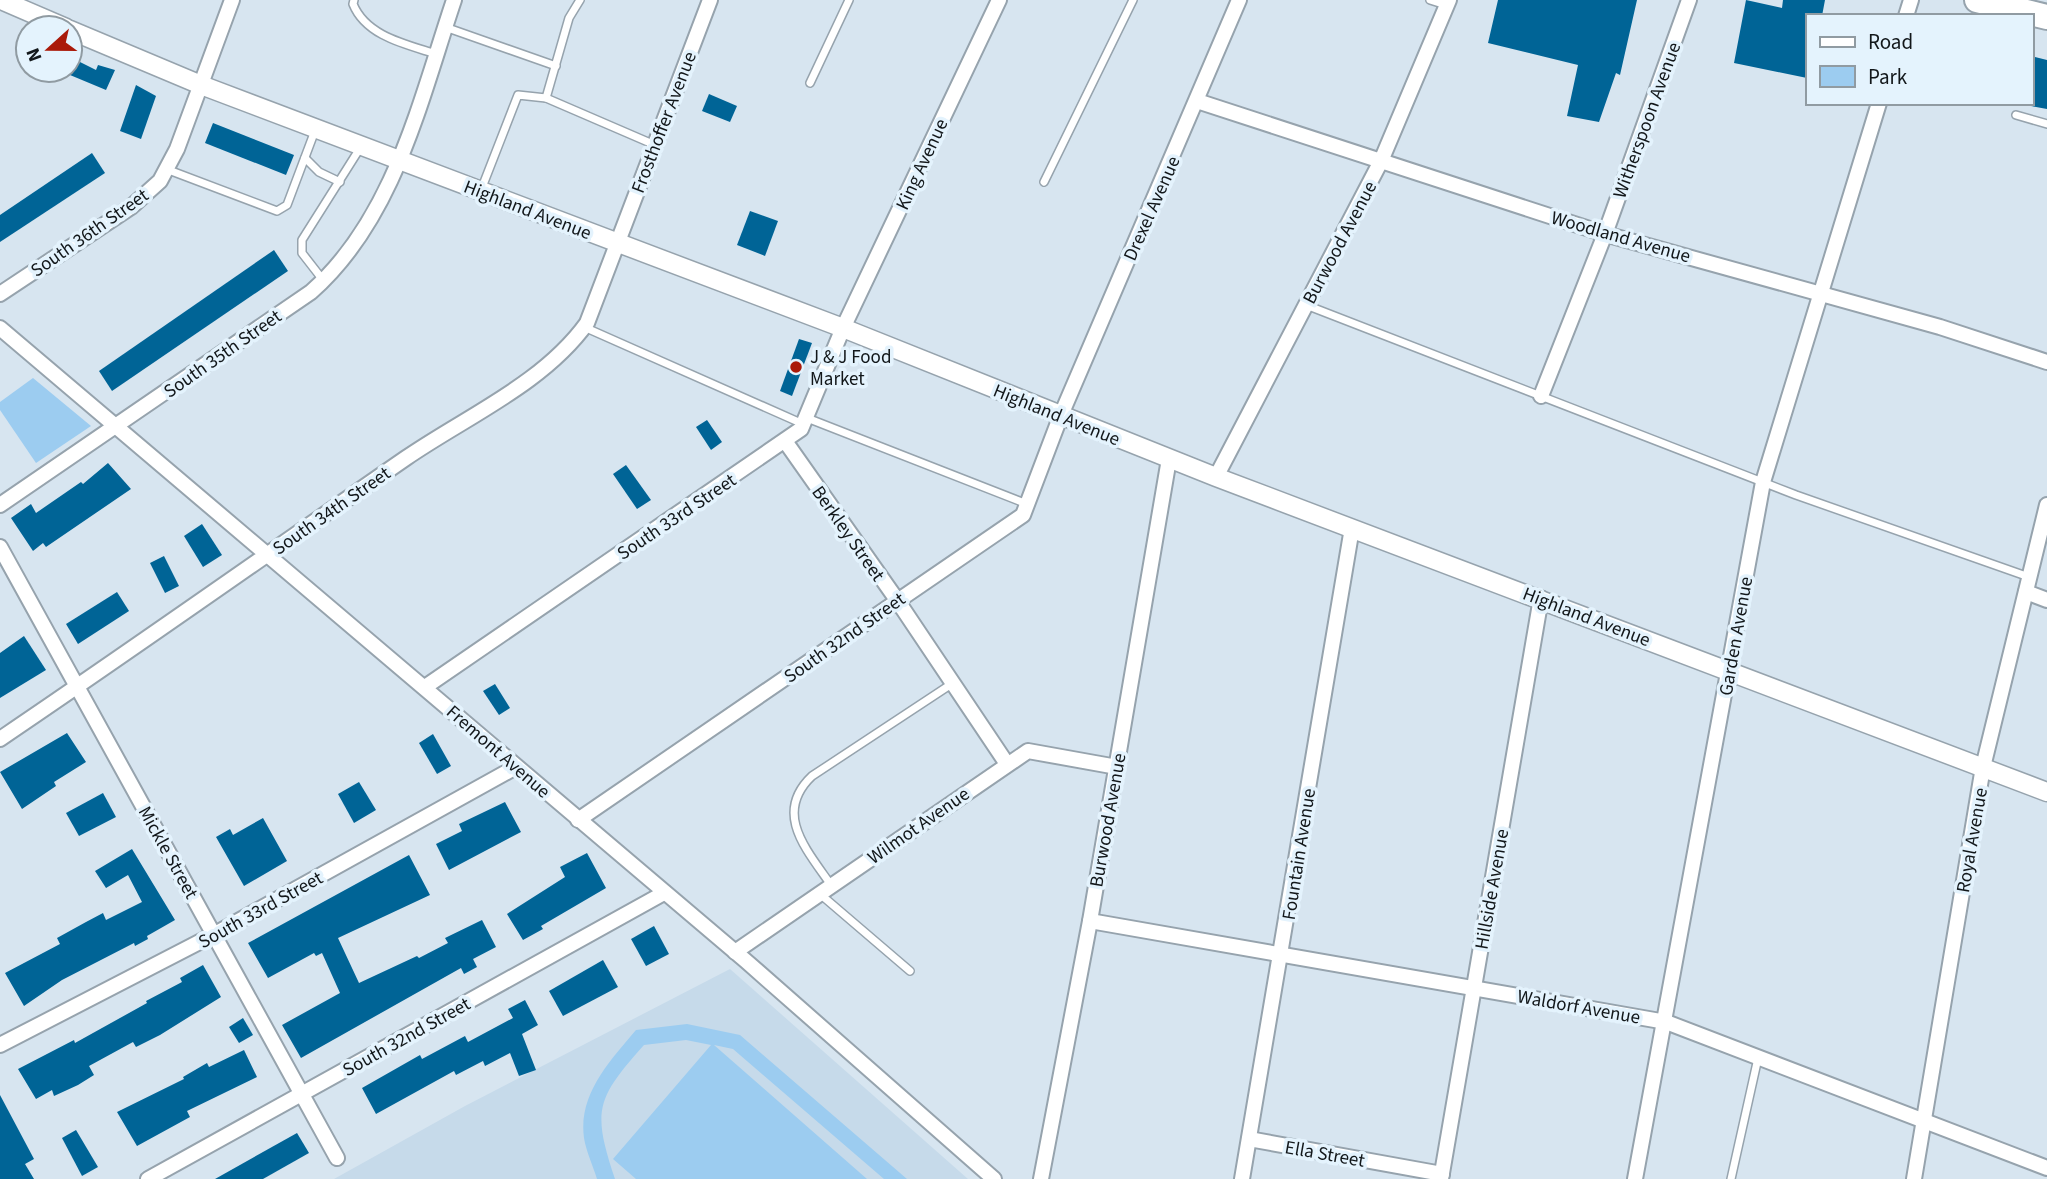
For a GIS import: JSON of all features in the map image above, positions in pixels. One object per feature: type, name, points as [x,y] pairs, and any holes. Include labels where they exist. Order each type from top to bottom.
[{"type":"highway","points":[[1977,0],[2047,17]]},
{"type":"street","name":"South 36th Street","points":[[0,294],[131,207],[159,181],[177,149],[232,0]]},
{"type":"street","name":"South 35th Street","points":[[0,505],[323,281],[355,246],[401,159],[454,0]]},
{"type":"street","name":"Frosthoffer Avenue","points":[[617,244],[710,0]]},
{"type":"street","name":"King Avenue","points":[[843,328],[999,0]]},
{"type":"street","name":"Drexel Avenue","points":[[1061,415],[1239,0]]},
{"type":"street","name":"Witherspoon Avenue","points":[[1541,396],[1605,234],[1689,0]]},
{"type":"street","name":"Highland Avenue","points":[[8,2],[35,14]]},
{"type":"street","name":"Burwood Avenue","points":[[1216,477],[1381,161],[1448,3]]},
{"type":"street","name":"Highland Avenue","points":[[84,36],[201,85],[843,328],[1169,459],[2047,792]]},
{"type":"street","name":"Woodland Avenue","points":[[1197,101],[1605,234],[1940,327],[2047,362]]},
{"type":"street","name":"Garden Avenue","points":[[1635,1179],[1666,1022],[1763,482],[1878,105]]},
{"type":"street","name":"South 34th Street","points":[[0,740],[409,456],[550,364],[573,343],[584,327],[617,244]]},
{"type":"street","name":"Fremont Avenue","points":[[0,328],[425,687],[995,1179]]},
{"type":"street","name":"South 33rd Street","points":[[425,687],[785,442],[805,421],[843,328]]},
{"type":"street","name":"South 32nd Street","points":[[578,820],[1023,515],[1061,415]]},
{"type":"street","name":"Berkley Street","points":[[785,442],[897,600],[1007,764]]},
{"type":"street","name":"Burwood Avenue","points":[[1041,1179],[1090,921],[1169,459]]},
{"type":"street","name":"Royal Avenue","points":[[1914,1179],[1983,767],[2047,505]]},
{"type":"street","name":"Fountain Avenue","points":[[1242,1179],[1352,528]]},
{"type":"street","name":"Mickle Street","points":[[0,547],[337,1157]]},
{"type":"street","points":[[2028,584],[2047,600]]},
{"type":"street","name":"Hillside Avenue","points":[[1442,1176],[1541,598]]},
{"type":"street","name":"Wilmot Avenue","points":[[734,952],[1028,751],[1117,766]]},
{"type":"street","name":"South 33rd Street","points":[[0,1045],[214,935],[516,768]]},
{"type":"street","name":"South 32nd Street","points":[[148,1179],[664,893]]},
{"type":"street","name":"Waldorf Avenue","points":[[1090,921],[1666,1022],[2047,1168]]},
{"type":"street","name":"Ella Street","points":[[1249,1139],[1442,1176]]},
{"type":"lane","points":[[354,0],[359,19],[393,40],[436,54]]},
{"type":"lane","points":[[546,98],[569,18],[580,0]]},
{"type":"lane","points":[[810,83],[849,0]]},
{"type":"lane","points":[[1044,182],[1133,0]]},
{"type":"lane","points":[[1430,0],[1448,3]]},
{"type":"lane","points":[[445,27],[556,66]]},
{"type":"lane","points":[[481,191],[518,95],[546,98],[655,145]]},
{"type":"lane","points":[[2016,115],[2047,124]]},
{"type":"lane","points":[[166,169],[277,211],[287,205],[316,128]]},
{"type":"lane","points":[[323,281],[302,253],[302,240],[363,145]]},
{"type":"lane","points":[[305,158],[318,172],[340,182]]},
{"type":"lane","points":[[1306,305],[2028,584]]},
{"type":"lane","points":[[584,327],[805,421],[1028,505]]},
{"type":"lane","points":[[910,971],[825,889],[793,823],[793,804],[798,790],[813,776],[953,683]]},
{"type":"lane","points":[[1731,1179],[1758,1058]]},
{"type":"shaded area","points":[[730,969],[968,1179],[334,1179],[465,1106]]},
{"type":"green space","points":[[33,378],[91,426],[36,463],[0,410],[0,402]]},
{"type":"green space","points":[[687,1024],[740,1035],[907,1179],[884,1179],[733,1049],[714,1045],[867,1179],[636,1179],[613,1159],[711,1045],[686,1040],[644,1045],[616,1079],[603,1106],[601,1121],[615,1179],[597,1179],[585,1143],[583,1122],[586,1107],[598,1079],[636,1030]]},
{"type":"building","points":[[1498,0],[1637,0],[1620,75],[1616,73],[1599,122],[1567,116],[1578,65],[1488,43]]},
{"type":"building","points":[[1746,0],[1782,8],[1783,0],[1825,0],[1822,14],[1806,14],[1806,78],[1734,63]]},
{"type":"building","points":[[2033,56],[2047,60],[2047,109],[2031,106]]},
{"type":"building","points":[[84,64],[96,70],[98,65],[115,70],[106,90],[84,81]]},
{"type":"building","points":[[136,85],[156,96],[141,139],[120,131]]},
{"type":"building","points":[[709,94],[737,106],[730,122],[702,111]]},
{"type":"building","points":[[213,123],[294,155],[286,175],[205,143]]},
{"type":"building","points":[[92,153],[105,173],[0,242],[0,215]]},
{"type":"building","points":[[750,211],[778,221],[765,256],[737,245]]},
{"type":"building","points":[[274,250],[288,271],[112,391],[99,371]]},
{"type":"building","name":"J & J Food Market","points":[[799,339],[812,343],[792,396],[780,391]]},
{"type":"building","points":[[707,420],[722,442],[711,450],[696,427]]},
{"type":"building","points":[[108,463],[131,489],[46,547],[43,543],[33,551],[11,518],[31,504],[36,513],[81,482],[83,484]]},
{"type":"building","points":[[626,465],[651,500],[637,509],[613,474]]},
{"type":"building","points":[[202,524],[222,555],[203,567],[184,536]]},
{"type":"building","points":[[164,556],[179,586],[165,593],[150,563]]},
{"type":"building","points":[[117,592],[129,611],[78,644],[66,624]]},
{"type":"building","points":[[24,636],[46,670],[0,698],[0,653]]},
{"type":"building","points":[[495,684],[510,708],[499,715],[483,691]]},
{"type":"building","points":[[67,733],[86,762],[54,782],[56,786],[22,809],[0,772]]},
{"type":"building","points":[[433,734],[451,766],[437,774],[419,743]]},
{"type":"building","points":[[359,782],[376,810],[354,823],[338,794]]},
{"type":"building","points":[[103,793],[116,817],[79,836],[66,813]]},
{"type":"building","points":[[505,802],[521,832],[449,870],[436,844],[462,831],[459,824]]},
{"type":"building","points":[[263,818],[287,861],[244,886],[216,837],[230,829],[233,835]]},
{"type":"building","points":[[132,849],[175,920],[135,946],[134,943],[62,980],[24,1006],[5,973],[60,944],[57,938],[103,913],[106,920],[142,902],[128,875],[106,888],[95,871]]},
{"type":"building","points":[[587,853],[606,888],[541,926],[543,929],[523,940],[507,914],[565,877],[560,867]]},
{"type":"building","points":[[409,855],[430,895],[338,938],[359,983],[417,956],[419,958],[448,943],[445,938],[482,920],[496,947],[473,959],[477,967],[464,974],[461,968],[301,1058],[282,1025],[340,993],[322,953],[316,956],[314,953],[268,978],[248,943]]},
{"type":"building","points":[[654,926],[669,954],[646,966],[631,939]]},
{"type":"building","points":[[603,960],[618,987],[563,1016],[549,991]]},
{"type":"building","points":[[203,965],[221,997],[160,1035],[136,1047],[133,1042],[89,1066],[94,1075],[78,1085],[54,1096],[52,1090],[36,1099],[18,1069],[74,1040],[75,1043],[147,1003],[146,1001],[182,982],[180,978]]},
{"type":"building","points":[[525,1000],[538,1025],[522,1034],[536,1070],[519,1076],[510,1053],[485,1066],[483,1061],[456,1075],[454,1071],[376,1114],[362,1088],[420,1055],[422,1059],[465,1036],[468,1042],[513,1018],[508,1009]]},
{"type":"building","points":[[243,1018],[253,1035],[239,1043],[229,1027]]},
{"type":"building","points":[[244,1050],[257,1077],[187,1111],[190,1117],[137,1146],[117,1112],[184,1079],[183,1077],[207,1063],[209,1067]]},
{"type":"building","points":[[0,1095],[34,1159],[25,1164],[34,1179],[0,1179]]},
{"type":"building","points":[[76,1130],[98,1167],[82,1176],[62,1138]]},
{"type":"building","points":[[297,1133],[309,1153],[263,1179],[215,1179]]},
{"type":"place","name":"J & J Food Market","points":[[796,367]]}]
